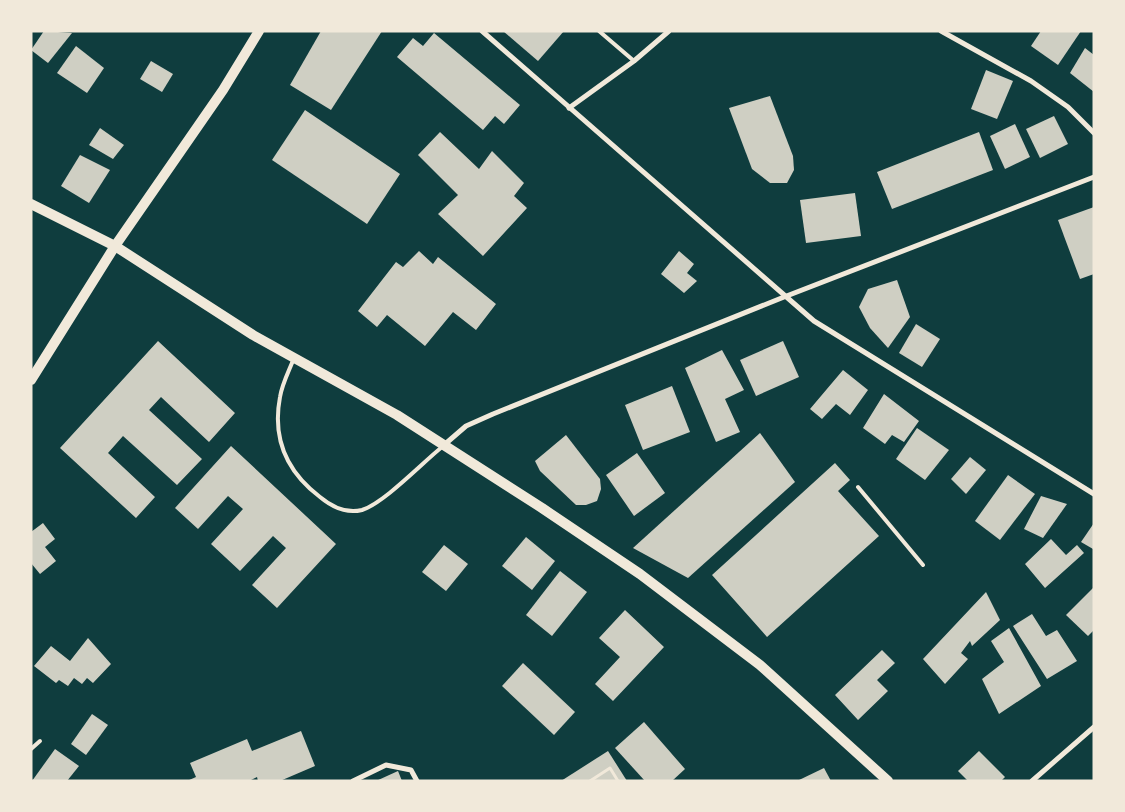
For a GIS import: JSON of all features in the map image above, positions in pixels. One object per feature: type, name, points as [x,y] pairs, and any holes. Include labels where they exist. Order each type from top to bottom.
[{"type":"main road","points":[[31,380],[115,246],[223,90],[259,31]]},
{"type":"main road","points":[[31,204],[115,246],[253,335],[397,415],[542,508],[657,587],[760,665],[888,781]]},
{"type":"street","points":[[482,31],[784,297],[814,321],[1094,494]]},
{"type":"street","points":[[569,108],[634,61],[669,31]]},
{"type":"street","points":[[941,31],[1031,81],[1068,107],[1094,134]]},
{"type":"street","points":[[444,445],[466,426],[493,414],[784,297],[1094,177]]},
{"type":"street","points":[[1032,781],[1094,727]]},
{"type":"street","points":[[353,781],[386,764],[411,770],[417,781]]},
{"type":"lane","points":[[599,31],[634,61]]},
{"type":"lane","points":[[294,358],[280,397],[278,421],[281,443],[288,465],[297,478],[327,503],[342,510],[352,511],[372,506],[444,445]]},
{"type":"lane","points":[[858,487],[923,565]]},
{"type":"lane","points":[[31,749],[40,741]]},
{"type":"path","points":[[590,781],[610,768],[618,781]]},
{"type":"building","points":[[44,31],[72,33],[48,63],[31,50]]},
{"type":"building","points":[[321,31],[382,31],[331,110],[290,85]]},
{"type":"building","points":[[503,31],[564,31],[538,61]]},
{"type":"building","points":[[1041,31],[1081,31],[1058,65],[1031,46]]},
{"type":"building","points":[[434,33],[520,105],[504,124],[495,116],[483,130],[397,57],[413,38],[423,46]]},
{"type":"building","points":[[76,46],[104,68],[87,93],[57,73]]},
{"type":"building","points":[[1085,48],[1094,55],[1094,92],[1070,73]]},
{"type":"building","points":[[151,61],[173,74],[162,92],[140,79]]},
{"type":"building","points":[[986,70],[1013,81],[997,119],[971,109]]},
{"type":"building","points":[[770,96],[793,156],[794,170],[787,183],[770,183],[752,169],[729,108]]},
{"type":"building","points":[[305,110],[400,174],[367,224],[272,160]]},
{"type":"building","points":[[1054,116],[1068,144],[1040,158],[1026,129]]},
{"type":"building","points":[[1015,124],[1030,157],[1005,169],[990,136]]},
{"type":"building","points":[[100,128],[124,145],[113,159],[89,145]]},
{"type":"building","points":[[440,132],[479,169],[492,151],[524,183],[514,196],[527,208],[483,256],[438,214],[458,195],[418,155]]},
{"type":"building","points":[[979,132],[993,170],[892,209],[877,172]]},
{"type":"building","points":[[80,155],[110,170],[89,203],[61,186]]},
{"type":"building","points":[[855,193],[861,236],[806,243],[800,200]]},
{"type":"building","points":[[1094,207],[1094,274],[1080,279],[1058,220]]},
{"type":"building","points":[[419,251],[433,264],[438,257],[496,304],[476,330],[453,312],[425,346],[387,315],[377,327],[358,311],[396,262],[403,267]]},
{"type":"building","points":[[679,251],[694,264],[687,273],[697,281],[684,293],[661,274]]},
{"type":"building","points":[[897,280],[910,317],[888,348],[870,328],[859,307],[868,289]]},
{"type":"building","points":[[916,324],[940,339],[922,367],[899,353]]},
{"type":"building","points":[[158,341],[235,413],[209,442],[161,397],[149,410],[202,459],[177,485],[123,436],[108,453],[155,497],[136,518],[60,448]]},
{"type":"building","points":[[783,341],[799,377],[756,396],[740,360]]},
{"type":"building","points":[[722,350],[744,390],[725,399],[740,432],[716,442],[685,368]]},
{"type":"building","points":[[843,370],[868,390],[850,415],[836,404],[822,419],[810,409]]},
{"type":"building","points":[[672,386],[690,432],[643,450],[625,405]]},
{"type":"building","points":[[884,394],[919,421],[904,442],[892,435],[885,444],[863,428]]},
{"type":"building","points":[[917,428],[949,450],[925,480],[896,459]]},
{"type":"building","points":[[760,433],[795,482],[688,578],[633,548]]},
{"type":"building","points":[[566,435],[600,479],[601,489],[597,501],[586,505],[576,505],[540,471],[535,461]]},
{"type":"building","points":[[231,446],[336,544],[277,608],[252,585],[286,548],[273,536],[240,571],[211,544],[243,509],[228,496],[198,529],[175,508]]},
{"type":"building","points":[[637,453],[665,493],[634,516],[606,475]]},
{"type":"building","points":[[970,457],[986,470],[966,494],[951,479]]},
{"type":"building","points":[[835,463],[850,480],[838,491],[879,536],[767,637],[712,575]]},
{"type":"building","points":[[1008,475],[1035,494],[1000,540],[975,521]]},
{"type":"building","points":[[1041,496],[1067,504],[1043,538],[1024,529]]},
{"type":"building","points":[[43,523],[55,539],[45,547],[56,561],[40,574],[31,563],[31,532]]},
{"type":"building","points":[[1094,523],[1094,548],[1093,549],[1081,542]]},
{"type":"building","points":[[526,537],[555,561],[532,590],[502,566]]},
{"type":"building","points":[[1051,539],[1066,555],[1077,545],[1084,553],[1045,588],[1025,564]]},
{"type":"building","points":[[444,545],[468,564],[446,591],[422,572]]},
{"type":"building","points":[[560,571],[587,592],[552,636],[526,615]]},
{"type":"building","points":[[1094,587],[1094,630],[1088,636],[1066,615]]},
{"type":"building","points":[[986,592],[1000,620],[972,646],[970,641],[961,653],[968,659],[945,684],[923,659]]},
{"type":"building","points":[[625,610],[664,647],[613,701],[595,684],[620,657],[599,638]]},
{"type":"building","points":[[1032,614],[1046,636],[1057,630],[1077,661],[1047,679],[1013,626]]},
{"type":"building","points":[[1009,628],[1041,686],[999,714],[982,679],[1004,662],[991,641]]},
{"type":"building","points":[[88,638],[111,664],[93,683],[87,678],[82,684],[74,678],[68,686],[59,680],[56,683],[34,666],[51,646],[70,661]]},
{"type":"building","points":[[882,650],[895,663],[877,680],[888,691],[858,720],[835,695]]},
{"type":"building","points":[[523,663],[575,712],[554,735],[502,686]]},
{"type":"building","points":[[92,714],[108,725],[86,755],[71,744]]},
{"type":"building","points":[[644,722],[685,769],[672,781],[645,781],[615,748]]},
{"type":"building","points":[[301,731],[315,766],[280,781],[258,781],[257,777],[249,781],[187,781],[196,777],[190,763],[247,739],[252,751]]},
{"type":"building","points":[[55,749],[79,766],[67,781],[32,781]]},
{"type":"building","points":[[608,751],[627,781],[561,781]]},
{"type":"building","points":[[979,751],[1005,777],[1001,781],[968,781],[958,771]]},
{"type":"building","points":[[824,768],[831,781],[797,781]]},
{"type":"building","points":[[398,771],[402,781],[376,781]]}]
